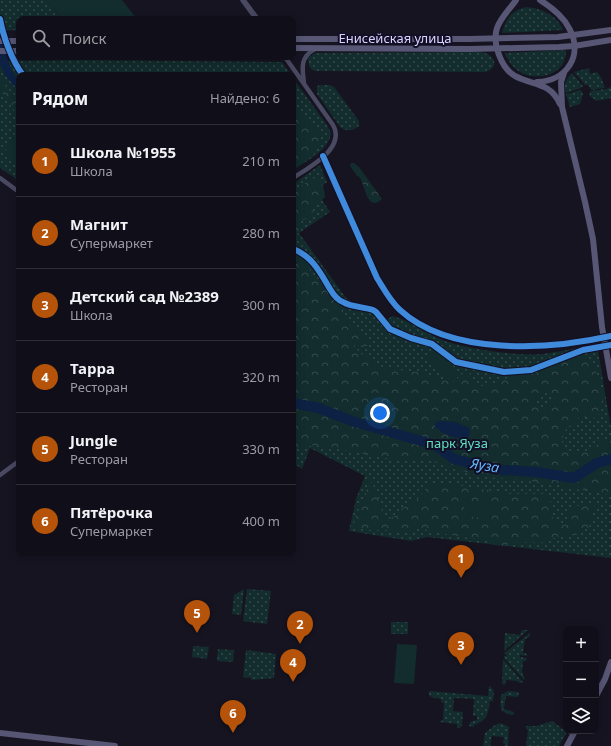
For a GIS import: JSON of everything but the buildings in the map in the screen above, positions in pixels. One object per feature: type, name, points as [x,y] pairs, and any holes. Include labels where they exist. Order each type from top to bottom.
[{"type":"main road","points":[[516,0],[497,27],[495,38],[496,48],[500,58],[514,75],[529,82],[544,86],[552,91],[562,107]]},
{"type":"main road","points":[[529,82],[548,81],[556,78],[564,73],[570,66],[574,54],[574,46],[570,28],[549,6],[540,0]]},
{"type":"main road","name":"Енисейская улица","points":[[296,38],[558,37],[611,30]]},
{"type":"main road","points":[[353,39],[348,43],[350,48],[354,49]]},
{"type":"main road","name":"Енисейская улица","points":[[296,48],[496,48],[574,46],[611,40]]},
{"type":"main road","points":[[0,41],[16,41]]},
{"type":"main road","points":[[0,51],[16,51]]},
{"type":"main road","points":[[564,73],[561,82],[562,107],[584,194],[593,238],[604,338],[611,378]]},
{"type":"main road","points":[[599,690],[611,662]]},
{"type":"main road","points":[[0,733],[115,746]]},
{"type":"main road","points":[[566,746],[573,734]]},
{"type":"street","points":[[243,0],[255,16]]},
{"type":"street","points":[[305,85],[303,62],[306,55],[315,49]]},
{"type":"street","points":[[287,60],[296,72]]},
{"type":"street","points":[[296,72],[336,130],[336,138],[334,143],[323,156],[296,176]]},
{"type":"street","points":[[323,156],[377,278],[395,304],[409,318],[427,329],[452,338],[511,347],[544,346],[580,342],[611,336]]},
{"type":"street","points":[[0,178],[16,190]]},
{"type":"street","points":[[0,475],[16,463]]},
{"type":"green space","points":[[0,0],[45,0],[60,16],[16,16],[16,30],[0,31]]},
{"type":"green space","points":[[45,0],[122,0],[135,16],[60,16]]},
{"type":"green space","points":[[526,7],[543,11],[553,16],[563,30],[502,33],[507,19],[516,11]]},
{"type":"green space","points":[[566,50],[565,59],[561,66],[548,75],[540,76],[524,74],[517,70],[504,53]]},
{"type":"green space","points":[[480,52],[490,55],[494,61],[493,67],[485,72],[315,71],[309,66],[308,58],[315,53]]},
{"type":"green space","points":[[83,60],[282,62],[289,72],[16,72],[16,179],[0,168],[0,61]]},
{"type":"green space","points":[[589,68],[590,74],[597,72],[601,77],[605,88],[591,90],[588,85],[585,85],[574,72]]},
{"type":"green space","points":[[0,73],[6,87],[16,97],[16,113],[8,98],[0,92]]},
{"type":"green space","points":[[572,73],[583,86],[566,93],[566,82]]},
{"type":"green space","points":[[296,82],[327,125],[331,133],[322,150],[296,168]]},
{"type":"green space","points":[[319,85],[330,85],[334,87],[359,121],[359,126],[350,130],[345,130],[340,127],[317,94],[317,87]]},
{"type":"green space","points":[[611,87],[611,98],[596,101],[589,95],[591,91]]},
{"type":"green space","points":[[581,90],[583,94],[580,104],[570,107],[566,94]]},
{"type":"green space","points":[[296,111],[304,115],[314,124],[320,140],[315,153],[304,161],[296,164]]},
{"type":"green space","points":[[16,132],[16,163],[3,155]]},
{"type":"green space","points":[[351,163],[354,163],[359,167],[382,199],[373,203],[370,200],[367,196],[362,181],[351,167]]},
{"type":"green space","name":"парк Яуза","points":[[320,165],[327,182],[316,191],[330,212],[299,233],[346,298],[387,320],[392,316],[399,318],[448,342],[482,350],[520,354],[542,354],[597,344],[611,428],[611,558],[427,537],[411,541],[349,531],[356,499],[365,476],[310,448],[302,469],[296,465],[296,182]]},
{"type":"green space","points":[[314,178],[320,181],[323,186],[325,197],[313,208],[312,217],[302,220],[296,243],[296,189]]},
{"type":"green space","points":[[296,243],[315,279],[329,290],[341,305],[351,327],[367,337],[369,343],[365,348],[355,341],[354,347],[363,355],[384,368],[424,373],[452,383],[467,370],[479,386],[487,386],[518,374],[548,368],[581,355],[587,356],[594,365],[603,394],[601,412],[592,420],[582,416],[579,417],[575,423],[568,427],[563,434],[562,448],[569,454],[590,451],[604,438],[610,441],[611,496],[595,491],[563,488],[557,484],[479,476],[425,459],[391,459],[315,445],[296,449]],"holes":[[[545,391],[549,391],[553,396],[553,403],[546,408],[539,406],[536,401],[537,398]]]},
{"type":"green space","points":[[435,349],[458,372],[451,380],[427,357]]},
{"type":"green space","points":[[368,479],[371,479],[384,516],[389,519],[397,515],[401,509],[417,499],[430,484],[444,483],[510,494],[545,494],[551,503],[551,516],[561,526],[567,524],[569,508],[590,503],[595,505],[589,527],[576,535],[556,537],[545,542],[512,543],[504,546],[495,545],[487,539],[438,533],[430,530],[419,529],[399,533],[385,530],[366,530],[355,526],[354,519],[366,495]]},
{"type":"green space","points":[[465,502],[491,504],[490,518],[463,516]]},
{"type":"green space","points":[[244,589],[241,615],[232,614],[234,595]]},
{"type":"green space","points":[[247,589],[271,591],[267,624],[243,621]]},
{"type":"green space","points":[[391,622],[408,622],[408,634],[391,634]]},
{"type":"green space","points":[[522,630],[528,630],[504,651],[505,633],[520,635]]},
{"type":"green space","points":[[530,633],[529,637],[525,639],[523,653],[526,653],[527,656],[520,655],[520,657],[527,658],[526,661],[523,661],[522,673],[525,678],[524,680],[504,658],[504,656],[507,656],[504,653]]},
{"type":"green space","points":[[397,644],[417,645],[414,684],[394,683]]},
{"type":"green space","points":[[193,646],[209,647],[207,659],[192,657]]},
{"type":"green space","points":[[218,649],[234,650],[233,662],[217,661]]},
{"type":"green space","points":[[246,650],[276,654],[274,678],[251,680],[251,678],[243,677]]},
{"type":"green space","points":[[503,659],[523,682],[520,683],[517,681],[506,680],[505,685],[502,684]]},
{"type":"green space","points":[[489,686],[493,690],[494,694],[493,701],[490,701],[488,713],[485,719],[474,725],[474,727],[469,726],[470,722],[477,720],[477,716],[473,716],[474,699],[454,698],[453,711],[463,712],[462,725],[460,728],[457,728],[457,724],[440,722],[443,720],[444,703],[441,702],[441,699],[431,697],[429,695],[429,691],[488,696]]},
{"type":"green space","points":[[508,691],[519,692],[518,697],[506,696],[504,709],[514,712],[513,715],[505,713],[501,709],[501,695]]},
{"type":"green space","points":[[552,721],[563,729],[563,734],[566,734],[559,746],[526,746],[528,730],[526,729],[526,726],[536,726]]},
{"type":"green space","points":[[501,723],[509,727],[508,746],[505,746],[503,743],[504,737],[492,736],[490,746],[483,746],[485,733],[495,725]]},
{"type":"water","points":[[0,41],[16,78],[16,88],[5,75],[0,64]]},
{"type":"water","points":[[437,421],[455,422],[469,428],[470,432],[468,438],[450,436],[435,427]]},
{"type":"waterway","name":"Яуза","points":[[296,404],[318,408],[355,422],[435,445],[454,459],[502,470],[536,472],[574,478],[597,463],[611,459]]},
{"type":"cycle path","points":[[0,19],[8,48],[21,72]]},
{"type":"cycle path","points":[[323,156],[377,278],[387,295],[396,306],[421,325],[445,335],[472,342],[501,346],[559,344],[611,336]]},
{"type":"cycle path","points":[[296,250],[315,265],[332,293],[339,300],[346,304],[373,310],[390,329],[411,338],[432,344],[456,362],[504,372],[531,370],[583,350],[611,345]]},
{"type":"place","name":"Школа №1955","points":[[461,578]]},
{"type":"place","name":"Jungle","points":[[197,633]]},
{"type":"place","name":"Магнит","points":[[300,644]]},
{"type":"place","name":"Детский сад №2389","points":[[461,665]]},
{"type":"place","name":"Тарра","points":[[293,682]]},
{"type":"place","name":"Пятёрочка","points":[[233,733]]}]
